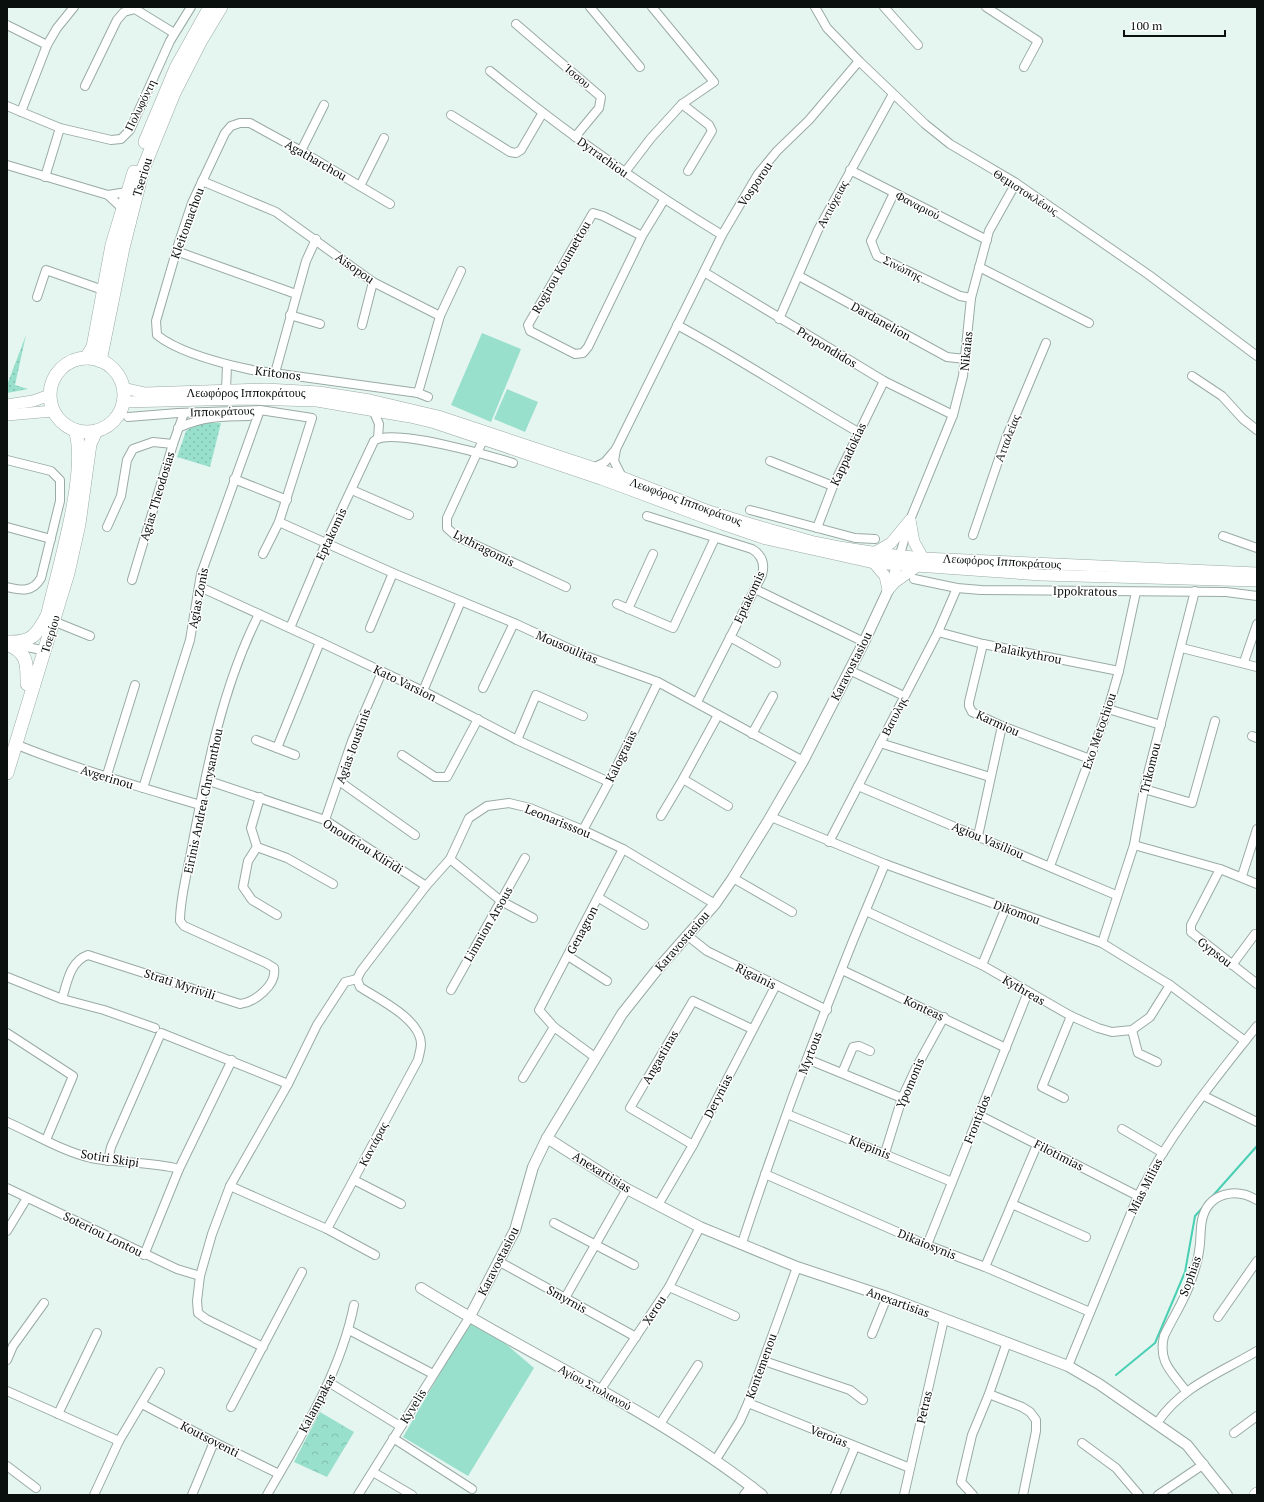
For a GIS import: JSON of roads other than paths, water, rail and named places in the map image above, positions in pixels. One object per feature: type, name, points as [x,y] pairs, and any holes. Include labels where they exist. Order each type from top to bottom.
[{"type":"main road","name":"Tseriou","points":[[86,358],[93,347],[112,245],[127,192],[162,98],[176,68],[210,7]]},
{"type":"main road","name":"Tseriou","points":[[100,361],[123,248],[143,169],[174,93],[200,42],[221,7]]},
{"type":"main road","points":[[86,358],[100,361],[111,367],[119,377],[123,388],[123,402],[114,420],[107,426],[96,431],[88,432],[75,430],[59,419],[53,411],[50,395],[53,379],[59,371],[74,360],[86,358]]},
{"type":"main road","name":"Λεωφόρος Ιπποκράτους","points":[[123,388],[145,393],[226,390],[319,392],[370,400],[438,416],[622,477],[709,511],[874,558]]},
{"type":"main road","points":[[7,405],[33,401],[50,395]]},
{"type":"main road","name":"Λεωφόρος Ιπποκράτους","points":[[123,402],[247,398],[309,400],[390,413],[435,423],[601,479],[766,539],[812,550],[895,562],[1257,573]]},
{"type":"main road","points":[[7,414],[53,411]]},
{"type":"main road","name":"Τσερίου","points":[[50,618],[75,494],[79,449],[75,430]]},
{"type":"main road","name":"Τσερίου","points":[[11,744],[50,618],[68,573],[84,492],[90,444],[96,431]]},
{"type":"main road","points":[[888,590],[885,576],[874,558],[891,543],[910,520]]},
{"type":"main road","points":[[888,590],[895,582],[919,562],[910,520]]},
{"type":"main road","name":"Λεωφόρος Ιπποκράτους","points":[[919,562],[1041,575],[1257,581]]},
{"type":"main road","points":[[7,643],[32,638],[50,618]]},
{"type":"main road","points":[[38,647],[50,618]]},
{"type":"main road","points":[[7,643],[19,649],[24,656],[27,669],[27,684]]},
{"type":"main road","name":"Τσερίου","points":[[7,773],[11,744],[38,647]]},
{"type":"street","points":[[21,112],[47,45],[57,28],[74,7]]},
{"type":"street","name":"Πολυφόντη","points":[[7,106],[60,128],[111,140],[121,139],[130,130],[174,33],[191,7]]},
{"type":"street","points":[[590,7],[640,67]]},
{"type":"street","points":[[625,172],[651,138],[682,104],[714,82],[652,7]]},
{"type":"street","name":"Θεμιστοκλέους","points":[[815,7],[827,28],[859,61],[893,94],[950,144],[1016,183],[1149,275],[1257,356]]},
{"type":"street","points":[[884,7],[918,45]]},
{"type":"street","points":[[986,7],[1038,41],[1024,67]]},
{"type":"street","points":[[85,86],[117,20],[124,12],[135,9],[174,33]]},
{"type":"street","name":"Ίσσου","points":[[516,24],[601,98],[599,108],[575,137]]},
{"type":"street","points":[[7,25],[47,45]]},
{"type":"street","name":"Vosporou","points":[[616,449],[722,235],[758,174],[777,151],[809,120],[859,61]]},
{"type":"street","name":"Dyrrachiou","points":[[490,71],[542,114],[664,200],[722,235]]},
{"type":"street","name":"Αντιόχειας","points":[[779,319],[818,230],[893,94]]},
{"type":"street","points":[[682,104],[709,125],[712,131],[688,171]]},
{"type":"street","points":[[300,151],[324,105]]},
{"type":"street","points":[[450,115],[514,153],[521,150],[542,114]]},
{"type":"street","name":"Agatharchou","points":[[240,123],[250,123],[390,204]]},
{"type":"street","name":"Kleitomachou","points":[[157,335],[156,321],[176,251],[202,181],[225,133],[231,126],[240,123]]},
{"type":"street","points":[[45,176],[60,128]]},
{"type":"street","points":[[360,186],[384,138]]},
{"type":"street","points":[[7,165],[108,195],[127,192]]},
{"type":"street","name":"Φαναριού","points":[[850,170],[987,240]]},
{"type":"street","name":"Aisopou","points":[[202,181],[276,212],[316,239],[373,282],[440,316]]},
{"type":"street","name":"Nikaias","points":[[895,562],[910,520],[953,415],[963,376],[971,298],[989,231],[1016,183]]},
{"type":"street","name":"Σινώπης","points":[[894,193],[871,241],[878,256],[960,296],[971,298]]},
{"type":"street","points":[[108,195],[122,209]]},
{"type":"street","name":"Rogirou Koumettou","points":[[642,236],[603,216],[593,213],[528,325],[530,331],[575,354],[583,353],[588,347],[642,236],[664,200]]},
{"type":"street","points":[[275,373],[306,261],[316,239]]},
{"type":"street","points":[[176,251],[296,294]]},
{"type":"street","points":[[979,267],[1089,323]]},
{"type":"street","points":[[37,297],[46,270],[103,290]]},
{"type":"street","points":[[418,393],[440,316],[461,271]]},
{"type":"street","name":"Propondidos","points":[[704,272],[779,319],[884,381],[953,415]]},
{"type":"street","name":"Dardanelion","points":[[799,276],[947,357],[965,359]]},
{"type":"street","points":[[362,325],[373,282]]},
{"type":"street","points":[[290,315],[320,324]]},
{"type":"street","points":[[677,325],[715,345],[794,395],[858,432]]},
{"type":"street","name":"Kritonos","points":[[157,335],[168,343],[227,365],[418,393],[428,396]]},
{"type":"street","name":"Ατταλείας","points":[[973,535],[1006,438],[1046,343]]},
{"type":"street","points":[[226,390],[227,365]]},
{"type":"street","points":[[1192,376],[1222,396],[1243,419],[1257,430]]},
{"type":"street","name":"Kappadokias","points":[[817,528],[833,486],[884,381]]},
{"type":"street","points":[[181,400],[184,413]]},
{"type":"street","name":"Ιπποκράτους","points":[[128,417],[260,410],[311,417],[312,420],[287,500]]},
{"type":"street","name":"Agias Zonis","points":[[143,788],[190,640],[201,574],[260,410]]},
{"type":"street","points":[[373,410],[379,424],[390,413]]},
{"type":"street","name":"Agias Theodosias","points":[[132,580],[173,444],[184,413]]},
{"type":"street","points":[[178,428],[200,420],[220,416],[249,416]]},
{"type":"street","name":"Eptakomis","points":[[290,628],[326,543],[376,439],[379,424]]},
{"type":"street","points":[[376,439],[389,436],[416,439],[477,452],[513,463]]},
{"type":"street","name":"Lythragomis","points":[[483,440],[447,518],[447,528],[456,536],[566,587]]},
{"type":"street","points":[[107,527],[121,496],[127,460],[133,448],[153,442],[173,444]]},
{"type":"street","points":[[593,468],[605,462],[616,449]]},
{"type":"street","points":[[616,449],[614,462],[622,477]]},
{"type":"street","points":[[7,460],[51,470],[60,480],[60,501],[41,578],[37,585],[26,590],[7,588]]},
{"type":"street","points":[[770,461],[833,486]]},
{"type":"street","points":[[234,479],[287,500],[279,522],[263,554]]},
{"type":"street","points":[[352,490],[409,515]]},
{"type":"street","points":[[750,510],[855,538],[875,539]]},
{"type":"street","name":"Eptakomis","points":[[647,516],[752,549],[761,556],[763,570],[755,589],[697,702]]},
{"type":"street","name":"Mousoulitas","points":[[279,522],[393,574],[514,623],[583,655],[658,682],[803,761]]},
{"type":"street","points":[[7,527],[51,539]]},
{"type":"street","points":[[1223,536],[1257,548]]},
{"type":"street","points":[[617,604],[673,628],[715,538]]},
{"type":"street","points":[[628,609],[653,554]]},
{"type":"street","name":"Karavostasiou","points":[[469,1318],[515,1230],[533,1167],[547,1138],[622,1014],[656,971],[715,904],[771,817],[803,761],[864,642],[888,590],[895,562]]},
{"type":"street","points":[[370,628],[393,574]]},
{"type":"street","name":"Ippokratous","points":[[914,579],[957,588],[981,590],[1136,592],[1195,591],[1226,592],[1257,596]]},
{"type":"street","name":"Kato Varsion","points":[[200,587],[320,642],[422,691],[518,740],[609,782]]},
{"type":"street","name":"Βατυλης","points":[[829,842],[938,632],[957,588]]},
{"type":"street","points":[[755,589],[864,642]]},
{"type":"street","name":"Trikomou","points":[[1102,943],[1116,895],[1134,845],[1144,789],[1182,648],[1195,591]]},
{"type":"street","name":"Exo Metochiou","points":[[1050,866],[1108,709],[1119,671],[1136,592]]},
{"type":"street","points":[[422,691],[461,601]]},
{"type":"street","name":"Eirinis Andrea Chrysanthou","points":[[244,954],[184,926],[180,920],[200,805],[226,696],[243,645],[259,614]]},
{"type":"street","points":[[50,618],[90,636]]},
{"type":"street","points":[[483,688],[514,623]]},
{"type":"street","points":[[1244,662],[1257,624]]},
{"type":"street","name":"Palaikythrou","points":[[938,632],[983,644],[1119,671]]},
{"type":"street","points":[[730,637],[776,663]]},
{"type":"street","points":[[278,748],[320,642]]},
{"type":"street","points":[[7,643],[38,647]]},
{"type":"street","name":"Karmiou","points":[[983,644],[969,706],[972,712],[1002,726],[1090,759]]},
{"type":"street","points":[[1182,648],[1244,662],[1257,667]]},
{"type":"street","points":[[849,670],[904,696]]},
{"type":"street","name":"Agias Ioustinis","points":[[325,820],[352,741],[382,672]]},
{"type":"street","name":"Kalograias","points":[[583,830],[609,782],[658,682]]},
{"type":"street","points":[[106,778],[135,685]]},
{"type":"street","points":[[518,740],[536,694],[583,716]]},
{"type":"street","points":[[752,734],[773,696]]},
{"type":"street","points":[[1108,709],[1161,725]]},
{"type":"street","points":[[661,816],[683,780],[718,715]]},
{"type":"street","points":[[402,755],[435,777],[447,777],[478,719]]},
{"type":"street","points":[[1144,789],[1192,803],[1215,721]]},
{"type":"street","points":[[978,836],[1002,726]]},
{"type":"street","points":[[256,740],[295,755]]},
{"type":"street","points":[[880,743],[990,777]]},
{"type":"street","name":"Avgerinou","points":[[11,744],[52,760],[106,778],[200,805]]},
{"type":"street","name":"Onoufriou Kliridi","points":[[206,780],[325,820],[426,886]]},
{"type":"street","points":[[683,780],[728,806]]},
{"type":"street","points":[[339,781],[415,836]]},
{"type":"street","name":"Agiou Vasiliou","points":[[858,786],[1116,895]]},
{"type":"street","points":[[257,847],[251,828],[260,797]]},
{"type":"street","name":"Leonarisssou","points":[[357,979],[361,971],[426,886],[450,859],[469,818],[487,806],[509,804],[530,808],[583,830],[623,849],[715,904]]},
{"type":"street","name":"Dikomou","points":[[771,817],[885,864],[1102,943],[1170,985],[1245,1041]]},
{"type":"street","points":[[1242,876],[1257,829]]},
{"type":"street","points":[[1134,845],[1220,869],[1242,876],[1257,884]]},
{"type":"street","points":[[257,847],[287,858],[332,884]]},
{"type":"street","points":[[257,847],[248,860],[243,887],[252,900],[277,914]]},
{"type":"street","name":"Genagron","points":[[554,1027],[539,1010],[599,898],[623,849]]},
{"type":"street","name":"Limnion Arsous","points":[[451,990],[525,858]]},
{"type":"street","points":[[450,859],[502,901],[533,918]]},
{"type":"street","name":"Myrtous","points":[[742,1243],[765,1174],[807,1059],[885,864]]},
{"type":"street","name":"Gypsou","points":[[1220,869],[1190,929],[1193,935],[1257,984]]},
{"type":"street","points":[[733,878],[792,912]]},
{"type":"street","points":[[599,898],[644,925]]},
{"type":"street","points":[[982,965],[1006,907]]},
{"type":"street","name":"Kythreas","points":[[866,911],[982,965],[1071,1016],[1098,1028],[1112,1032],[1132,1030]]},
{"type":"street","points":[[1232,965],[1255,934]]},
{"type":"street","name":"Rigainis","points":[[688,936],[706,951],[827,1010]]},
{"type":"street","name":"Strati Myrivili","points":[[62,999],[72,968],[79,958],[88,955],[240,1004],[249,1003],[262,992],[275,973],[274,968],[266,963],[244,954]]},
{"type":"street","points":[[568,956],[608,981]]},
{"type":"street","name":"Konteas","points":[[842,970],[1006,1048]]},
{"type":"street","points":[[7,977],[62,999],[104,1010],[232,1060],[288,1084]]},
{"type":"street","points":[[263,1347],[206,1319],[198,1313],[196,1301],[200,1276],[212,1234],[230,1186],[288,1084],[317,1025],[345,982],[357,979]]},
{"type":"street","name":"Καντάρας","points":[[327,1229],[418,1060],[421,1043],[416,1028],[403,1014],[360,987],[357,979]]},
{"type":"street","name":"Derynias","points":[[658,1205],[692,1145],[776,985]]},
{"type":"street","points":[[1157,1062],[1138,1053],[1132,1030],[1150,1017],[1170,985]]},
{"type":"street","name":"Frontidos","points":[[927,1245],[1028,992]]},
{"type":"street","name":"Angastinas","points":[[692,1145],[630,1108],[693,1001],[752,1029]]},
{"type":"street","points":[[1064,1098],[1042,1087],[1071,1016]]},
{"type":"street","name":"Ypomonis","points":[[885,1153],[902,1098],[916,1068],[944,1018]]},
{"type":"street","name":"Mias Milias","points":[[1068,1366],[1138,1196],[1179,1127],[1257,1026]]},
{"type":"street","points":[[523,1078],[554,1027],[596,1058]]},
{"type":"street","points":[[108,1161],[110,1147],[158,1031]]},
{"type":"street","points":[[7,1033],[73,1076],[46,1140]]},
{"type":"street","points":[[842,1073],[853,1047],[859,1046],[870,1051]]},
{"type":"street","points":[[807,1059],[902,1098]]},
{"type":"street","points":[[144,1254],[179,1169],[232,1060]]},
{"type":"street","points":[[1204,1096],[1257,1122]]},
{"type":"street","name":"Klepinis","points":[[787,1114],[885,1153],[952,1182]]},
{"type":"street","name":"Filotimias","points":[[979,1115],[1138,1196]]},
{"type":"street","name":"Sotiri Skipi","points":[[7,1122],[70,1151],[108,1161],[167,1166],[179,1169]]},
{"type":"street","points":[[1122,1129],[1163,1153]]},
{"type":"street","name":"Anexartisias","points":[[547,1138],[628,1189],[700,1227],[742,1243],[797,1267],[887,1297],[1068,1366],[1099,1384],[1187,1445],[1204,1464],[1227,1495]]},
{"type":"street","points":[[985,1267],[1037,1145]]},
{"type":"street","name":"Dikaiosynis","points":[[765,1174],[927,1245],[985,1267],[1090,1312]]},
{"type":"street","points":[[354,1180],[401,1204]]},
{"type":"street","points":[[230,1186],[327,1229],[375,1255]]},
{"type":"street","name":"Soteriou Lontou","points":[[7,1188],[177,1270],[200,1276]]},
{"type":"street","points":[[565,1298],[628,1189]]},
{"type":"street","name":"Sophias","points":[[1186,1391],[1166,1364],[1162,1355],[1162,1346],[1164,1336],[1191,1280],[1199,1253],[1202,1220],[1207,1208],[1217,1197],[1232,1192],[1248,1194],[1257,1200]]},
{"type":"street","points":[[7,1231],[27,1198]]},
{"type":"street","points":[[1012,1204],[1086,1237]]},
{"type":"street","points":[[554,1223],[634,1265]]},
{"type":"street","name":"Xerou","points":[[601,1389],[669,1287],[700,1227]]},
{"type":"street","name":"Smyrnis","points":[[498,1261],[636,1337]]},
{"type":"street","points":[[1218,1317],[1257,1261]]},
{"type":"street","name":"Kontemenou","points":[[716,1461],[740,1421],[748,1403],[797,1267]]},
{"type":"street","points":[[231,1407],[302,1272]]},
{"type":"street","points":[[669,1287],[735,1316]]},
{"type":"street","name":"Αγίου Στυλιανού","points":[[421,1288],[469,1318],[601,1389],[660,1424],[716,1461],[762,1495]]},
{"type":"street","points":[[872,1334],[887,1297]]},
{"type":"street","points":[[7,1360],[10,1345],[44,1303]]},
{"type":"street","name":"Kalampakas","points":[[267,1495],[330,1383],[349,1330],[354,1305]]},
{"type":"street","name":"Kyvelis","points":[[358,1495],[469,1318]]},
{"type":"street","name":"Petras","points":[[904,1495],[944,1319]]},
{"type":"street","points":[[349,1330],[433,1374]]},
{"type":"street","points":[[58,1414],[97,1333]]},
{"type":"street","points":[[973,1495],[962,1482],[972,1435],[990,1394],[1007,1342]]},
{"type":"street","points":[[1157,1423],[1173,1403],[1186,1391],[1257,1351]]},
{"type":"street","points":[[764,1361],[850,1390],[863,1400]]},
{"type":"street","points":[[660,1424],[698,1365]]},
{"type":"street","points":[[94,1495],[119,1441],[160,1372]]},
{"type":"street","points":[[330,1383],[400,1426]]},
{"type":"street","points":[[7,1391],[119,1441]]},
{"type":"street","points":[[990,1394],[1022,1407],[1030,1412],[1036,1420],[1036,1431],[1023,1495]]},
{"type":"street","name":"Veroias","points":[[748,1403],[910,1468]]},
{"type":"street","name":"Koutsoventi","points":[[142,1404],[279,1474]]},
{"type":"street","points":[[1234,1433],[1257,1416]]},
{"type":"street","points":[[393,1438],[472,1489]]},
{"type":"street","points":[[192,1495],[214,1442]]},
{"type":"street","points":[[1082,1443],[1116,1468],[1139,1495]]},
{"type":"street","points":[[835,1495],[855,1446]]},
{"type":"street","points":[[1158,1495],[1204,1464]]},
{"type":"street","points":[[7,1466],[36,1488]]},
{"type":"street","points":[[373,1472],[412,1495]]},
{"type":"street","points":[[745,1495],[752,1487]]},
{"type":"waterway","points":[[1210,1199],[1257,1146]]},
{"type":"waterway","points":[[1116,1375],[1155,1343],[1185,1272],[1195,1216],[1205,1205]]}]
